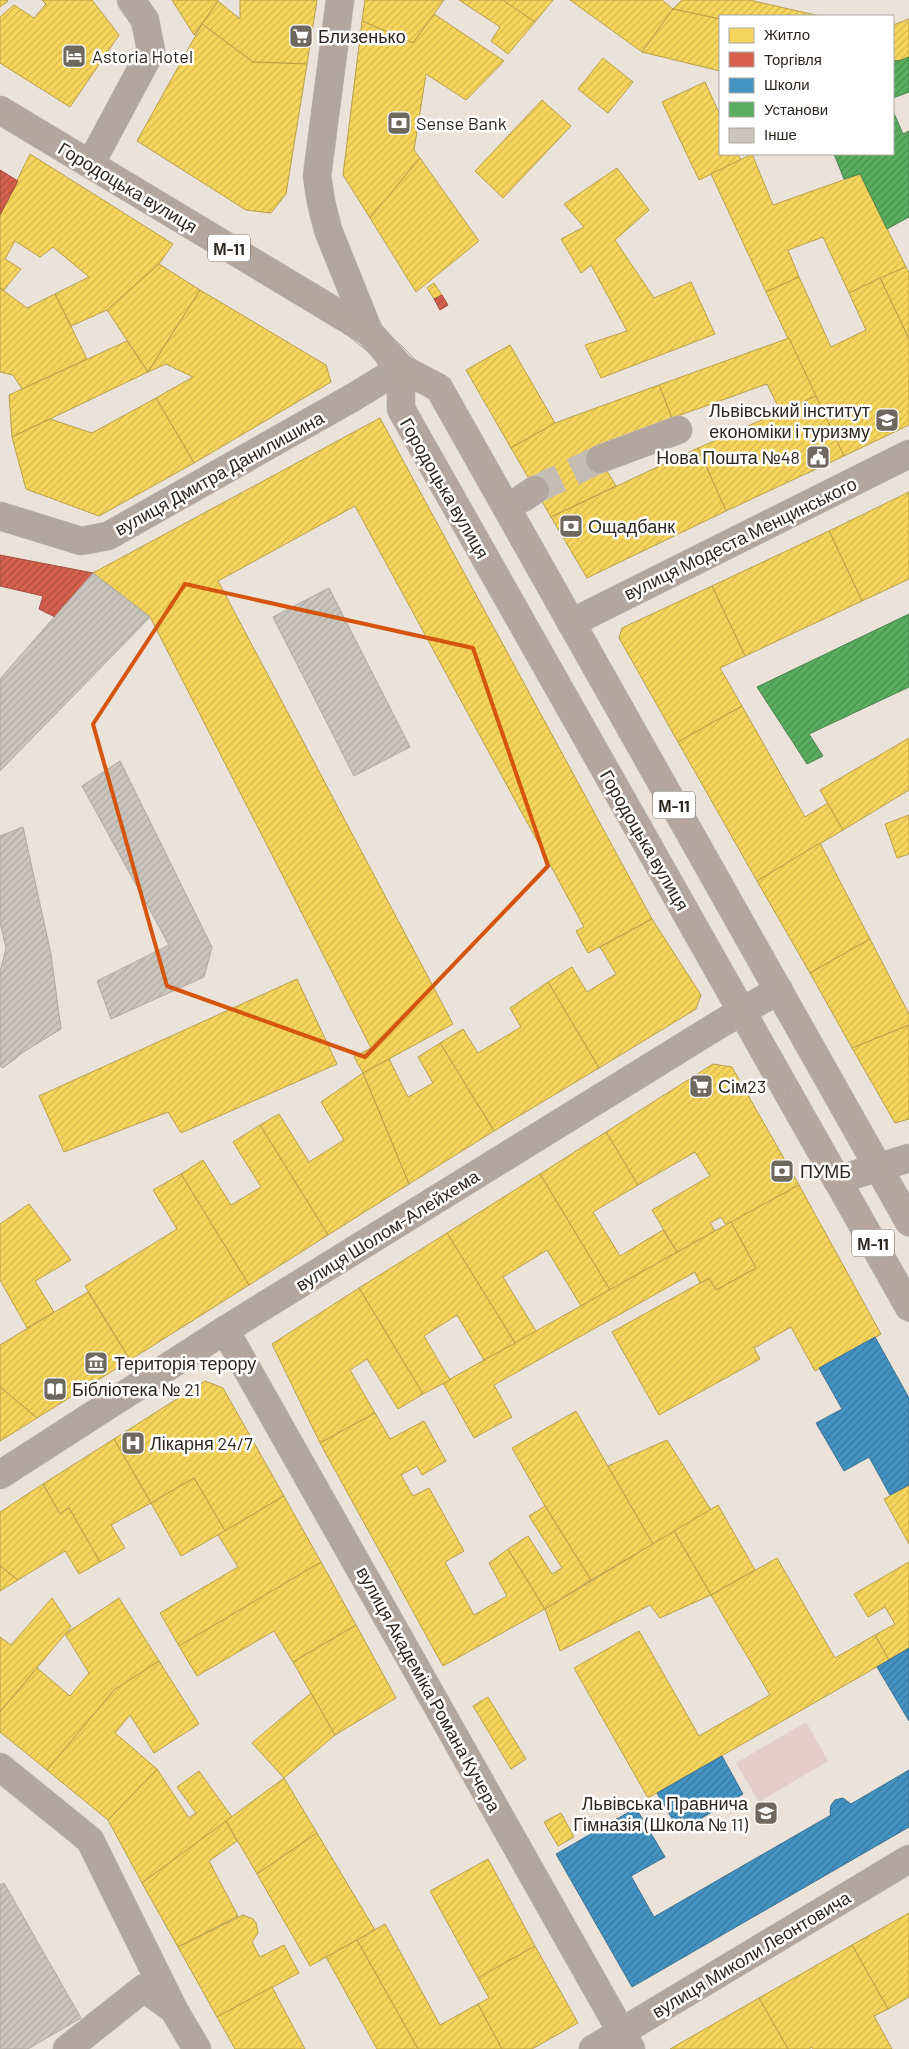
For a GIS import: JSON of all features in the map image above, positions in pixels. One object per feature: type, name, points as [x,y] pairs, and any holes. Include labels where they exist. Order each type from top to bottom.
[{"type":"main road","name":"Городоцька вулиця","points":[[0,110],[369,332],[401,368],[440,388],[909,1222]]},
{"type":"main road","name":"Городоцька вулиця","points":[[401,368],[401,409],[909,1307]]},
{"type":"main road","points":[[534,644],[571,623]]},
{"type":"street","points":[[91,163],[151,52],[145,20],[131,0]]},
{"type":"street","points":[[340,0],[317,176],[328,230],[369,332]]},
{"type":"street","name":"вулиця Дмитра Данилишина","points":[[0,516],[81,541],[108,536],[343,403],[401,368]]},
{"type":"street","points":[[600,458],[678,430]]},
{"type":"street","name":"вулиця Модеста Менцинського","points":[[571,623],[909,454]]},
{"type":"street","name":"вулиця Шолом-Алейхема","points":[[0,1475],[225,1330],[778,990]]},
{"type":"street","points":[[837,1180],[909,1158]]},
{"type":"street","name":"вулиця Академіка Романа Кучера","points":[[225,1330],[627,2040]]},
{"type":"street","points":[[0,1767],[90,1840],[174,2010],[197,2049]]},
{"type":"street","name":"вулиця Миколи Леонтовича","points":[[593,2049],[627,2040],[909,1859]]},
{"type":"street","points":[[67,2049],[144,1988],[174,2010]]},
{"type":"highlighted area","points":[[185,584],[473,648],[548,866],[365,1057],[167,986],[93,724]]},
{"type":"shaded area","points":[[806,1722],[828,1761],[759,1802],[736,1763]]},
{"type":"building: Житло","points":[[0,0],[7,0],[8,1],[0,7]]},
{"type":"building: Житло","points":[[42,0],[92,0],[119,35],[70,107],[0,63],[0,17],[14,5],[34,18],[46,4]]},
{"type":"building: Житло","points":[[172,0],[218,0],[218,1],[194,35]]},
{"type":"building: Житло","points":[[240,0],[317,0],[307,64],[253,62],[202,24],[218,1],[240,19]]},
{"type":"building: Житло","points":[[365,0],[444,0],[413,43],[362,21]]},
{"type":"building: Житло","points":[[459,0],[503,0],[535,22],[508,54],[491,41],[500,27]]},
{"type":"building: Житло","points":[[503,0],[553,0],[535,22]]},
{"type":"building: Житло","points":[[570,0],[662,0],[673,9],[642,52]]},
{"type":"building: Житло","points":[[682,0],[749,0],[816,15],[719,15],[719,19],[673,9]]},
{"type":"building: Житло","points":[[673,9],[719,19],[719,71],[642,52]]},
{"type":"building: Житло","points":[[434,14],[504,61],[466,100],[426,74],[414,150],[420,158],[370,218],[343,175],[362,21],[413,43]]},
{"type":"building: Житло","points":[[909,19],[909,57],[899,61],[894,60],[894,25]]},
{"type":"building: Житло","points":[[202,24],[253,62],[307,64],[286,194],[271,213],[246,210],[137,141]]},
{"type":"building: Житло","points":[[603,58],[633,82],[608,113],[578,89]]},
{"type":"building: Житло","points":[[705,82],[719,113],[719,155],[738,155],[741,160],[699,180],[662,102]]},
{"type":"building: Житло","points":[[542,100],[571,126],[503,198],[475,171]]},
{"type":"building: Житло","points":[[30,154],[173,244],[159,264],[107,310],[71,326],[55,294],[89,277],[53,247],[40,257],[15,241],[5,259],[21,269],[4,290],[0,288],[0,215]]},
{"type":"building: Житло","points":[[752,155],[773,205],[860,174],[906,267],[849,293],[823,237],[788,250],[799,277],[766,292],[711,174]]},
{"type":"building: Житло","points":[[420,158],[479,241],[416,292],[370,218]]},
{"type":"building: Житло","points":[[617,168],[649,210],[615,240],[654,298],[691,282],[715,334],[601,378],[585,345],[627,331],[591,265],[581,273],[561,239],[584,227],[564,204]]},
{"type":"building: Житло","points":[[159,264],[200,290],[148,372],[107,310]]},
{"type":"building: Житло","points":[[906,267],[909,273],[909,339],[880,278]]},
{"type":"building: Житло","points":[[799,277],[831,347],[866,330],[849,293],[880,278],[909,339],[909,425],[844,456],[766,292]]},
{"type":"building: Житло","points":[[434,283],[442,295],[434,299],[427,288]]},
{"type":"building: Житло","points":[[0,288],[27,308],[55,294],[87,359],[22,389],[13,375],[0,372]]},
{"type":"building: Житло","points":[[200,290],[326,365],[331,382],[194,463],[156,398],[193,377],[166,364],[148,372]]},
{"type":"building: Житло","points":[[789,338],[816,396],[781,412],[767,384],[672,418],[659,385]]},
{"type":"building: Житло","points":[[127,341],[148,372],[12,437],[9,395]]},
{"type":"building: Житло","points":[[510,345],[555,423],[511,448],[466,370]]},
{"type":"building: Житло","points":[[659,385],[672,418],[593,448],[616,486],[551,517],[511,448],[555,423]]},
{"type":"building: Житло","points":[[816,396],[844,456],[726,511],[698,448]]},
{"type":"building: Житло","points":[[156,398],[194,463],[99,516],[26,489],[12,437],[50,419],[92,433]]},
{"type":"building: Житло","points":[[380,418],[652,919],[588,953],[576,931],[584,927],[355,506],[218,581],[453,1024],[363,1073],[354,1057],[371,1048],[150,617],[93,573]]},
{"type":"building: Житло","points":[[698,448],[726,511],[587,578],[551,517]]},
{"type":"building: Житло","points":[[909,492],[909,579],[862,601],[829,531]]},
{"type":"building: Житло","points":[[829,531],[862,601],[745,656],[712,586]]},
{"type":"building: Житло","points":[[712,586],[745,656],[720,668],[742,706],[678,742],[619,638],[622,628]]},
{"type":"building: Житло","points":[[742,706],[805,817],[828,803],[843,830],[757,881],[678,742]]},
{"type":"building: Житло","points":[[909,738],[909,790],[843,830],[820,790]]},
{"type":"building: Житло","points":[[909,815],[909,854],[897,858],[885,824]]},
{"type":"building: Житло","points":[[820,843],[870,939],[810,973],[757,881]]},
{"type":"building: Житло","points":[[652,919],[701,995],[696,1009],[599,1068],[548,982],[572,967],[587,992],[616,974],[600,947]]},
{"type":"building: Житло","points":[[870,939],[909,1014],[909,1025],[852,1048],[810,973]]},
{"type":"building: Житло","points":[[297,979],[337,1064],[181,1133],[168,1112],[64,1152],[39,1096]]},
{"type":"building: Житло","points":[[548,982],[599,1068],[494,1131],[440,1043],[463,1029],[478,1053],[521,1027],[510,1008]]},
{"type":"building: Житло","points":[[909,1025],[909,1119],[895,1123],[852,1048]]},
{"type":"building: Житло","points":[[440,1043],[494,1131],[409,1184],[363,1073],[389,1059],[408,1097],[433,1083],[418,1057]]},
{"type":"building: Житло","points":[[713,1064],[732,1067],[799,1185],[726,1225],[721,1217],[710,1223],[715,1231],[677,1252],[652,1210],[710,1176],[695,1152],[638,1185],[606,1132]]},
{"type":"building: Житло","points":[[363,1073],[409,1184],[328,1235],[260,1125],[279,1114],[309,1162],[344,1140],[321,1102]]},
{"type":"building: Житло","points":[[260,1125],[328,1235],[249,1285],[181,1174],[203,1160],[231,1205],[261,1187],[233,1142]]},
{"type":"building: Житло","points":[[606,1132],[638,1185],[593,1212],[620,1256],[663,1230],[677,1252],[610,1290],[540,1174]]},
{"type":"building: Житло","points":[[181,1174],[249,1285],[130,1360],[85,1286],[177,1229],[153,1190]]},
{"type":"building: Житло","points":[[540,1174],[610,1290],[581,1306],[547,1250],[503,1277],[536,1331],[515,1343],[447,1233]]},
{"type":"building: Житло","points":[[799,1185],[881,1334],[815,1371],[791,1327],[754,1348],[760,1359],[659,1415],[612,1332],[709,1278],[716,1290],[756,1268],[731,1222]]},
{"type":"building: Житло","points":[[29,1204],[71,1260],[35,1281],[54,1312],[27,1328],[0,1280],[0,1224]]},
{"type":"building: Житло","points":[[731,1222],[756,1268],[716,1290],[709,1278],[700,1283],[695,1272],[494,1385],[512,1417],[474,1438],[443,1383]]},
{"type":"building: Житло","points":[[447,1233],[515,1343],[484,1360],[457,1315],[424,1336],[450,1380],[423,1394],[359,1288]]},
{"type":"building: Житло","points":[[359,1288],[423,1394],[398,1409],[367,1359],[350,1370],[375,1413],[320,1443],[272,1344]]},
{"type":"building: Житло","points":[[88,1292],[130,1360],[37,1418],[0,1387],[0,1345]]},
{"type":"building: Житло","points":[[205,1381],[223,1388],[284,1496],[225,1531],[194,1478],[151,1503],[114,1439]]},
{"type":"building: Житло","points":[[0,1387],[37,1418],[0,1441]]},
{"type":"building: Житло","points":[[576,1411],[653,1544],[591,1580],[512,1448]]},
{"type":"building: Житло","points":[[375,1413],[390,1439],[424,1421],[446,1461],[422,1475],[417,1466],[401,1475],[413,1496],[429,1488],[464,1551],[445,1562],[474,1615],[507,1596],[489,1563],[508,1549],[545,1609],[443,1666],[320,1443]]},
{"type":"building: Житло","points":[[114,1439],[151,1503],[111,1525],[125,1548],[100,1562],[69,1508],[60,1514],[43,1484]]},
{"type":"building: Житло","points":[[667,1440],[711,1510],[653,1544],[608,1466]]},
{"type":"building: Житло","points":[[194,1478],[225,1531],[181,1556],[151,1503]]},
{"type":"building: Житло","points":[[43,1484],[60,1514],[69,1508],[100,1562],[79,1574],[65,1551],[18,1580],[0,1566],[0,1512]]},
{"type":"building: Житло","points":[[909,1485],[909,1544],[884,1499]]},
{"type":"building: Житло","points":[[284,1496],[321,1562],[179,1646],[160,1613],[238,1567],[218,1535]]},
{"type":"building: Житло","points":[[718,1505],[755,1570],[711,1595],[674,1531]]},
{"type":"building: Житло","points":[[545,1506],[591,1580],[545,1609],[508,1549],[528,1536],[552,1574],[562,1568],[529,1516]]},
{"type":"building: Житло","points":[[674,1531],[711,1595],[660,1618],[650,1605],[560,1651],[545,1609]]},
{"type":"building: Житло","points":[[777,1558],[835,1658],[875,1635],[889,1660],[648,1798],[574,1668],[639,1631],[699,1736],[770,1695],[711,1595]]},
{"type":"building: Житло","points":[[321,1562],[356,1625],[293,1662],[274,1631],[197,1676],[179,1646]]},
{"type":"building: Житло","points":[[909,1562],[909,1648],[889,1660],[875,1635],[895,1624],[885,1607],[868,1617],[854,1594]]},
{"type":"building: Житло","points":[[0,1566],[18,1580],[0,1591]]},
{"type":"building: Житло","points":[[52,1598],[71,1627],[0,1712],[0,1637],[11,1645]]},
{"type":"building: Житло","points":[[119,1598],[159,1661],[114,1690],[47,1770],[0,1732],[0,1712],[37,1668],[70,1696],[89,1673],[65,1634]]},
{"type":"building: Житло","points":[[356,1625],[396,1698],[335,1735],[293,1662]]},
{"type":"building: Житло","points":[[159,1661],[199,1724],[154,1753],[130,1715],[115,1733],[157,1769],[108,1820],[47,1770],[114,1690]]},
{"type":"building: Житло","points":[[311,1693],[335,1735],[284,1778],[252,1743]]},
{"type":"building: Житло","points":[[488,1697],[526,1759],[511,1769],[473,1706]]},
{"type":"building: Житло","points":[[157,1769],[189,1818],[196,1813],[177,1787],[199,1771],[232,1817],[142,1883],[108,1820]]},
{"type":"building: Житло","points":[[284,1778],[317,1833],[257,1874],[226,1821]]},
{"type":"building: Житло","points":[[561,1813],[574,1837],[558,1846],[544,1822]]},
{"type":"building: Житло","points":[[226,1821],[237,1841],[209,1861],[238,1916],[178,1947],[142,1883]]},
{"type":"building: Житло","points":[[317,1833],[375,1930],[310,1966],[257,1874]]},
{"type":"building: Житло","points":[[488,1859],[535,1946],[478,1978],[430,1891]]},
{"type":"building: Житло","points":[[909,1913],[909,1997],[888,2009],[852,1945]]},
{"type":"building: Житло","points":[[243,1915],[253,1919],[256,1923],[258,1933],[252,1942],[260,1957],[284,1945],[299,1973],[217,2017],[178,1947]]},
{"type":"building: Житло","points":[[385,1924],[440,2025],[478,2004],[502,2049],[418,2049],[357,1940]]},
{"type":"building: Житло","points":[[357,1940],[418,2049],[377,2049],[326,1957]]},
{"type":"building: Житло","points":[[852,1945],[888,2009],[874,2016],[892,2049],[813,2049],[812,2047],[809,2049],[788,2049],[759,1998]]},
{"type":"building: Житло","points":[[535,1946],[578,2023],[532,2049],[502,2049],[478,2004],[489,1998],[478,1978]]},
{"type":"building: Житло","points":[[272,1987],[305,2049],[235,2049],[217,2017]]},
{"type":"building: Житло","points":[[759,1998],[788,2049],[670,2049]]},
{"type":"building: Торгівля","points":[[0,170],[18,181],[0,215]]},
{"type":"building: Торгівля","points":[[442,295],[448,305],[440,310],[434,299]]},
{"type":"building: Торгівля","points":[[0,555],[93,573],[55,617],[39,609],[43,596],[0,586]]},
{"type":"building: Школи","points":[[875,1337],[909,1398],[909,1485],[890,1495],[869,1457],[844,1471],[816,1423],[842,1409],[819,1368]]},
{"type":"building: Школи","points":[[909,1648],[909,1721],[877,1667]]},
{"type":"building: Школи","points":[[722,1756],[743,1794],[688,1826],[683,1817],[674,1822],[657,1793]]},
{"type":"building: Школи","points":[[909,1770],[909,1827],[632,1987],[556,1854],[636,1808],[665,1857],[631,1876],[654,1917],[831,1815],[831,1805],[835,1800],[843,1798],[851,1804]]},
{"type":"building: Установи","points":[[909,57],[909,92],[894,98],[894,60],[899,61]]},
{"type":"building: Установи","points":[[894,113],[903,134],[909,131],[909,217],[887,229],[860,174],[844,179],[834,155],[894,155]]},
{"type":"building: Установи","points":[[909,614],[909,687],[809,734],[823,756],[807,764],[757,687]]},
{"type":"building: Інше","points":[[93,573],[150,617],[0,771],[0,679]]},
{"type":"building: Інше","points":[[329,588],[410,747],[354,776],[273,617]]},
{"type":"building: Інше","points":[[120,761],[212,947],[204,977],[111,1019],[97,981],[169,945],[82,786]]},
{"type":"building: Інше","points":[[23,827],[51,954],[61,1029],[25,1051],[3,1068],[0,1066],[0,972],[6,948],[0,922],[0,836]]},
{"type":"building: Інше","points":[[4,1883],[81,2018],[28,2049],[0,2049],[0,1885]]},
{"type":"tunnel","points":[[535,490],[600,459]]},
{"type":"tram line","points":[[0,100],[378,325],[425,370],[909,1233]]},
{"type":"tram line","points":[[0,124],[341,330],[371,354],[406,406],[749,1008],[830,1182],[909,1322]]},
{"type":"place","name":"Близенько","points":[[301,36]]},
{"type":"place","name":"Astoria Hotel","points":[[74,56]]},
{"type":"place","name":"Sense Bank","points":[[399,123]]},
{"type":"place","name":"Львівський інститут економіки і туризму","points":[[887,420]]},
{"type":"place","name":"Нова Пошта №48","points":[[818,457]]},
{"type":"place","name":"Ощадбанк","points":[[571,526]]},
{"type":"place","name":"Сім23","points":[[701,1086]]},
{"type":"place","name":"ПУМБ","points":[[782,1171]]},
{"type":"place","name":"Територія терору","points":[[96,1363]]},
{"type":"place","name":"Бібліотека № 21","points":[[55,1389]]},
{"type":"place","name":"Лікарня 24/7","points":[[133,1443]]},
{"type":"place","name":"Львівська Правнича Гімназія (Школа № 11)","points":[[766,1813]]}]
